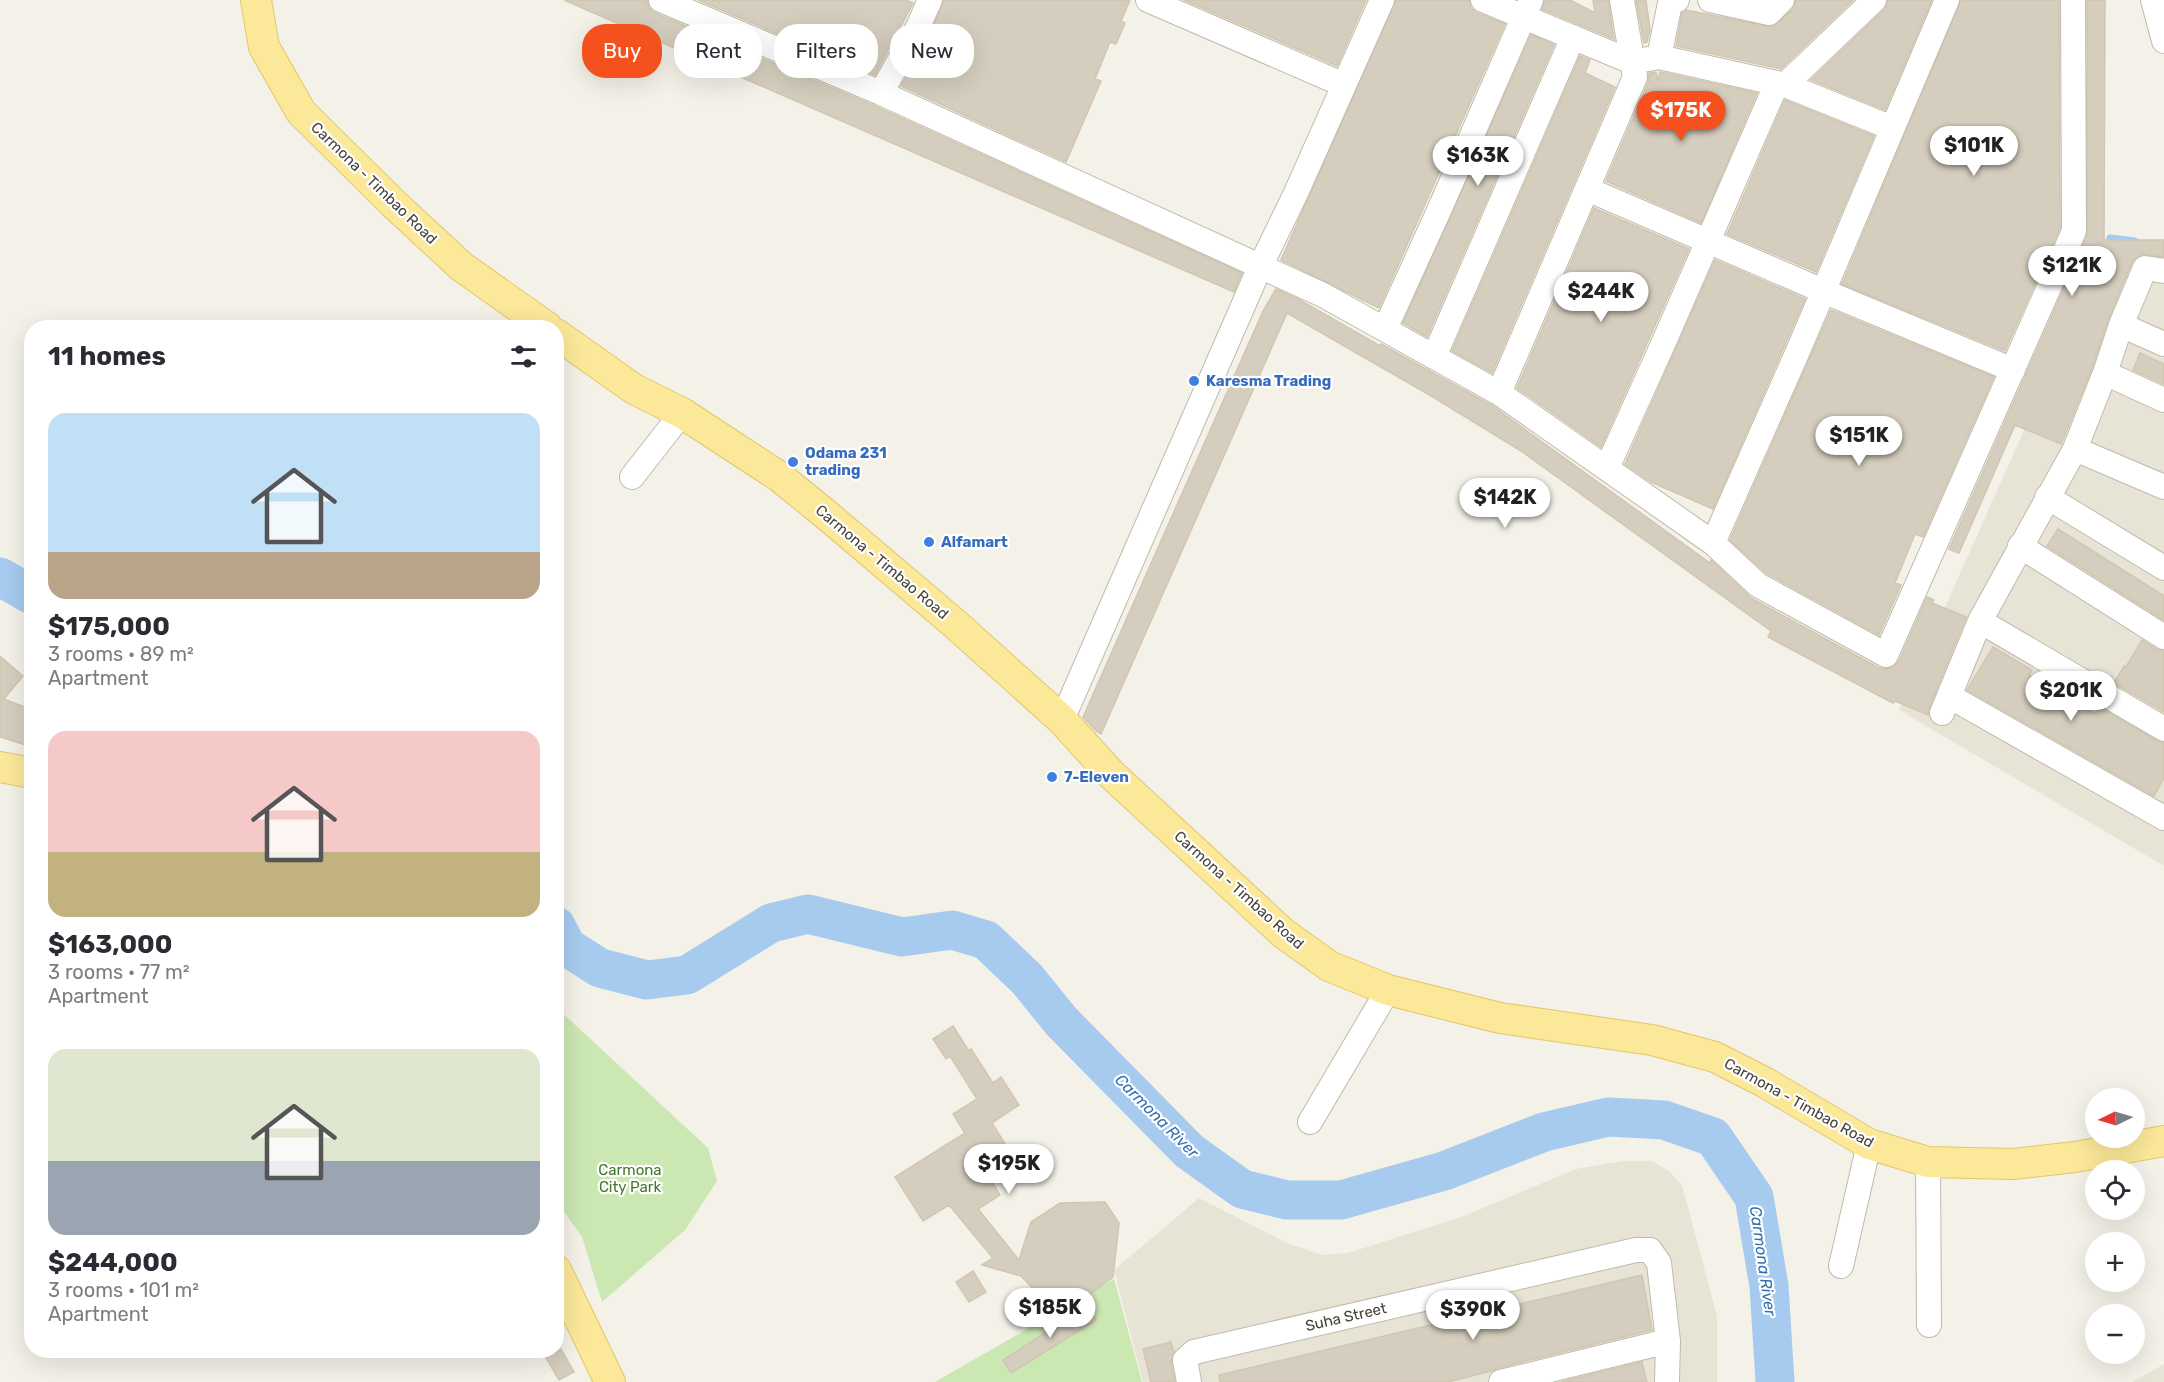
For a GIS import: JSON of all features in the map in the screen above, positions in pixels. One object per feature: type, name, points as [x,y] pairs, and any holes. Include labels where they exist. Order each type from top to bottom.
[{"type":"main road","name":"Carmona - Timbao Road","points":[[256,0],[264,47],[301,112],[395,205],[462,267],[537,320]]},
{"type":"main road","name":"Carmona - Timbao Road","points":[[564,340],[634,389],[682,413],[780,477],[954,623],[1062,720],[1111,774],[1283,933],[1329,966],[1388,990],[1500,1018],[1652,1040],[1715,1057],[1764,1082],[1869,1144],[1928,1162],[2013,1164],[2075,1157],[2164,1141]]},
{"type":"main road","points":[[0,767],[24,772]]},
{"type":"main road","points":[[564,1286],[610,1382]]},
{"type":"street","points":[[661,0],[881,93],[1323,295],[1499,393],[1713,543],[1758,585],[1886,655],[2074,231],[2073,0]]},
{"type":"street","points":[[881,93],[918,27],[930,0]]},
{"type":"street","points":[[1148,0],[1344,85]]},
{"type":"street","points":[[1062,720],[1260,267],[1295,195],[1382,0]]},
{"type":"street","points":[[1483,0],[1527,8],[1573,37],[1632,62],[1659,57],[1781,84],[1892,128]]},
{"type":"street","points":[[1499,393],[1635,77],[1622,0]]},
{"type":"street","points":[[1659,57],[1670,3],[1677,0]]},
{"type":"street","points":[[1710,0],[1769,13],[1782,0]]},
{"type":"street","points":[[1607,468],[1708,240],[1781,84],[1874,0]]},
{"type":"street","points":[[1713,543],[1947,0]]},
{"type":"street","points":[[2153,0],[2164,41]]},
{"type":"street","points":[[1385,329],[1527,8]]},
{"type":"street","points":[[1434,357],[1573,37]]},
{"type":"street","points":[[1587,189],[2013,370]]},
{"type":"street","points":[[2164,271],[2145,268],[2075,448],[1980,621],[1946,705],[2164,817]]},
{"type":"street","points":[[2121,325],[2164,344]]},
{"type":"street","points":[[2105,373],[2164,400]]},
{"type":"street","points":[[632,477],[682,413]]},
{"type":"street","points":[[2075,448],[2164,488]]},
{"type":"street","points":[[2048,497],[2164,568]]},
{"type":"street","points":[[2020,546],[2164,637]]},
{"type":"street","points":[[1980,621],[2164,729]]},
{"type":"street","points":[[1310,1122],[1388,990]]},
{"type":"street","points":[[1841,1266],[1869,1144]]},
{"type":"street","points":[[1928,1162],[1929,1325]]},
{"type":"street","name":"Suha Street","points":[[1187,1371],[1194,1352],[1636,1250],[1650,1250],[1659,1263],[1668,1341]]},
{"type":"street","points":[[1501,1382],[1668,1341],[1667,1382]]},
{"type":"shaded area","points":[[2110,238],[2164,245],[2164,866],[1899,710]]},
{"type":"shaded area","points":[[1623,1161],[1652,1161],[1669,1171],[1682,1185],[1717,1316],[1717,1382],[1143,1382],[1114,1270],[1199,1198],[1289,1244],[1323,1255],[1348,1253],[1464,1216],[1576,1169]]},
{"type":"shaded area","points":[[2164,1364],[2164,1382],[2132,1382]]},
{"type":"green space","name":"Carmona City Park","points":[[564,1014],[708,1148],[717,1181],[685,1230],[602,1302],[582,1237],[564,1212]]},
{"type":"green space","points":[[1114,1279],[1142,1382],[935,1382]]},
{"type":"building","points":[[564,0],[647,0],[649,8],[655,13],[681,24],[674,24],[674,48],[662,43],[662,24],[619,24]]},
{"type":"building","points":[[698,0],[906,0],[913,3],[902,24],[890,24],[890,47],[878,69],[878,24],[774,24],[774,32],[762,27],[762,24],[755,24]]},
{"type":"building","points":[[944,0],[1130,0],[1121,21],[1125,23],[1116,44],[1110,42],[1095,79],[1101,81],[1066,162],[901,86],[905,78],[974,78],[974,24],[934,24]]},
{"type":"building","points":[[1184,0],[1366,0],[1337,66]]},
{"type":"building","points":[[1396,0],[1469,0],[1471,8],[1477,13],[1505,24],[1379,308],[1281,260]]},
{"type":"building","points":[[1545,0],[1570,0],[1595,13],[1593,0],[1608,0],[1614,39],[1542,9]]},
{"type":"building","points":[[1636,0],[1646,0],[1650,30],[1647,42],[1644,43]]},
{"type":"building","points":[[1796,0],[1853,0],[1781,69],[1676,46],[1682,13],[1686,10],[1772,27],[1792,10]]},
{"type":"building","points":[[1888,0],[1932,0],[1885,110],[1811,80],[1884,10]]},
{"type":"building","points":[[1961,0],[2059,0],[2060,228],[2005,351],[1842,284]]},
{"type":"building","points":[[2087,0],[2105,0],[2104,240],[2164,240],[2164,257],[2141,254],[2132,262],[2061,444],[2015,425],[1959,553],[1949,549],[2087,236]]},
{"type":"building","points":[[1531,35],[1554,45],[1427,337],[1403,323]]},
{"type":"building","points":[[1580,56],[1590,60],[1585,73],[1615,87],[1492,373],[1452,351]]},
{"type":"building","points":[[762,58],[774,63],[774,78],[809,78],[875,106],[1242,273],[1234,292],[743,78],[762,78]]},
{"type":"building","points":[[1656,72],[1658,81],[1660,72],[1757,93],[1701,223],[1606,181],[1648,83],[1649,73]]},
{"type":"building","points":[[1785,100],[1874,136],[1816,272],[1727,234]]},
{"type":"building","points":[[1594,208],[1689,249],[1601,447],[1517,388]]},
{"type":"building","points":[[1715,260],[1805,299],[1713,509],[1651,482],[1625,464]]},
{"type":"building","points":[[1276,289],[1491,405],[1710,563],[1711,560],[1751,598],[1879,668],[1887,669],[1895,666],[1899,661],[1927,597],[1934,600],[1932,603],[1966,617],[1928,715],[1895,701],[1893,703],[1768,637],[1771,631],[1521,451],[1433,397],[1287,313],[1101,734],[1096,731],[1083,717],[1263,311]]},
{"type":"building","points":[[1831,310],[1994,377],[1923,537],[1915,534],[1895,583],[1901,585],[1879,635],[1766,573],[1730,540]]},
{"type":"building","points":[[2140,353],[2164,364],[2164,384],[2133,370]]},
{"type":"building","points":[[2058,529],[2164,596],[2164,620],[2047,546]]},
{"type":"building","points":[[2142,640],[2164,651],[2164,712],[2114,683]]},
{"type":"building","points":[[1993,647],[2032,670],[2029,675],[2084,708],[2095,714],[2099,707],[2164,743],[2164,778],[2154,796],[1967,690]]},
{"type":"building","points":[[0,656],[23,676],[4,699],[24,707],[24,744],[0,737]]},
{"type":"building","points":[[953,1026],[993,1083],[1001,1077],[1019,1105],[992,1123],[1014,1158],[988,1175],[1000,1195],[978,1209],[1019,1260],[1031,1222],[1060,1203],[1105,1202],[1119,1223],[1113,1277],[1085,1298],[1038,1294],[1021,1276],[982,1265],[993,1258],[949,1205],[923,1221],[895,1177],[965,1133],[953,1114],[977,1099],[950,1056],[946,1059],[933,1039]]},
{"type":"building","points":[[973,1271],[986,1292],[969,1302],[956,1282]]},
{"type":"building","points":[[1642,1275],[1652,1330],[1448,1382],[1220,1382],[1219,1375]]},
{"type":"building","points":[[1087,1306],[1096,1320],[1011,1373],[1003,1360]]},
{"type":"building","points":[[1171,1342],[1174,1352],[1171,1363],[1175,1382],[1151,1382],[1143,1349]]},
{"type":"building","points":[[564,1354],[574,1372],[559,1380],[546,1358],[564,1358]]},
{"type":"building","points":[[1642,1362],[1647,1382],[1561,1382]]},
{"type":"waterway","points":[[2110,238],[2135,241]]},
{"type":"waterway","name":"Carmona River","points":[[0,577],[24,590]]},
{"type":"waterway","name":"Carmona River","points":[[564,941],[567,947],[600,968],[647,980],[687,975],[771,923],[808,914],[902,937],[952,930],[986,940],[1027,979],[1061,1021],[1189,1151],[1242,1189],[1287,1200],[1341,1200],[1444,1171],[1544,1132],[1608,1117],[1664,1120],[1713,1137],[1754,1197],[1769,1286],[1775,1382]]},
{"type":"place","name":"Karesma Trading","points":[[1194,381]]},
{"type":"place","name":"Odama 231 trading","points":[[793,462]]},
{"type":"place","name":"Alfamart","points":[[929,542]]},
{"type":"place","name":"7-Eleven","points":[[1052,777]]}]
